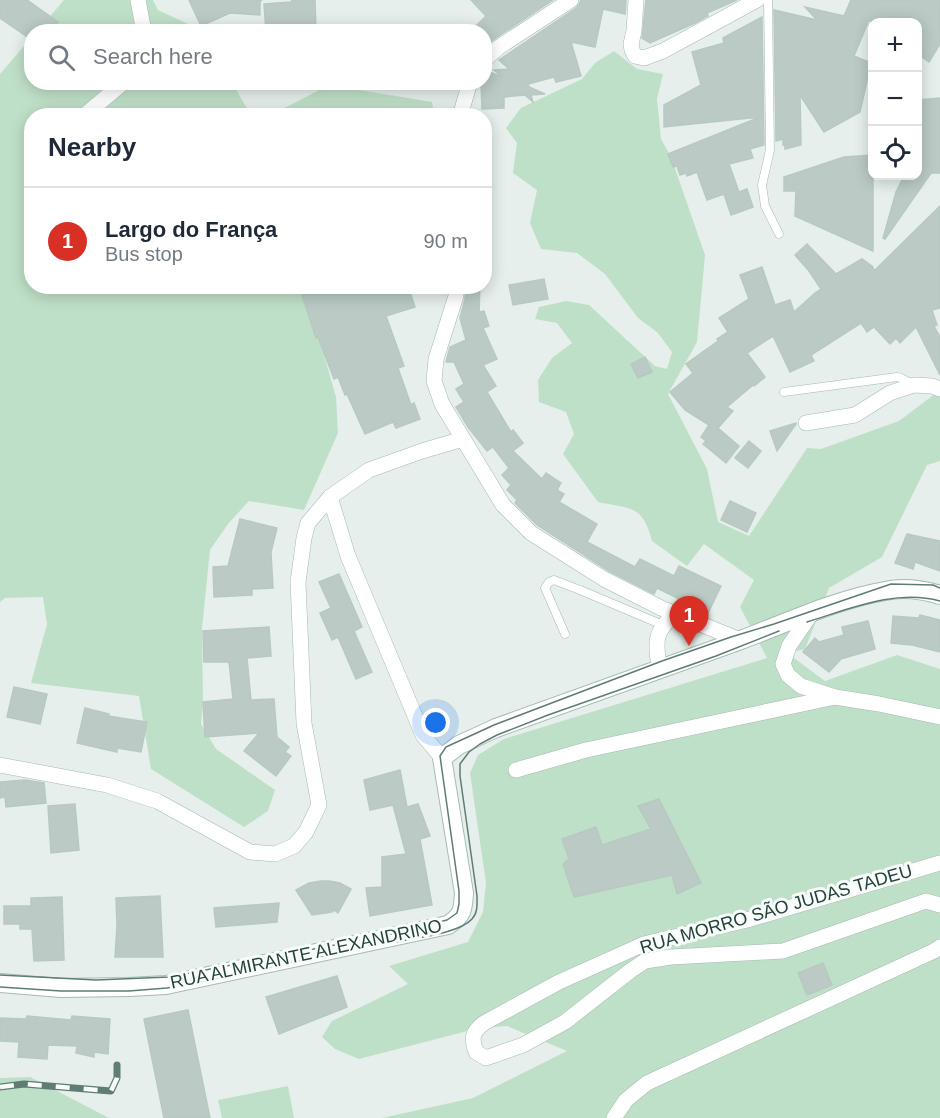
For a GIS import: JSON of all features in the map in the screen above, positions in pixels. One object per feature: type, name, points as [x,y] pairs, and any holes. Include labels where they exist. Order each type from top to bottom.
[{"type":"street","points":[[138,0],[142,24]]},
{"type":"street","points":[[492,53],[571,0]]},
{"type":"street","points":[[636,0],[631,44],[635,56],[644,58],[663,51],[757,0]]},
{"type":"street","points":[[93,108],[114,90]]},
{"type":"street","points":[[462,108],[468,90]]},
{"type":"street","points":[[456,294],[436,358],[434,381],[442,404],[504,505],[531,533],[604,579],[674,614],[740,640]]},
{"type":"street","points":[[806,423],[855,415],[890,393],[914,385],[940,389]]},
{"type":"street","points":[[0,765],[107,785],[157,801],[250,852],[275,854],[294,846],[306,832],[319,805],[304,723],[298,582],[308,523],[330,497],[369,470],[422,451],[463,440]]},
{"type":"street","points":[[330,497],[348,556],[423,735],[442,758],[459,745],[496,728],[740,640],[813,611],[888,590],[908,590],[940,595]]},
{"type":"street","points":[[813,611],[789,646],[783,664],[788,675],[801,686],[835,697],[940,717]]},
{"type":"street","points":[[659,669],[657,639],[663,625],[674,614]]},
{"type":"street","points":[[516,770],[586,750],[835,697]]},
{"type":"street","name":"RUA ALMIRANTE ALEXANDRINO","points":[[0,983],[61,988],[166,985],[448,925],[463,910],[464,893],[442,758]]},
{"type":"street","name":"RUA MORRO SÃO JUDAS TADEU","points":[[940,863],[747,920],[644,944],[559,982],[484,1023],[476,1029],[472,1041],[476,1052],[486,1058],[523,1046],[565,1022],[630,970],[645,961],[671,957],[783,951],[926,901],[940,905]]},
{"type":"street","points":[[614,1118],[626,1100],[647,1083],[940,947]]},
{"type":"lane","points":[[768,0],[770,150],[762,185],[765,206],[779,234]]},
{"type":"lane","points":[[784,392],[897,377],[914,385]]},
{"type":"lane","points":[[565,634],[545,588],[549,582],[554,580],[663,625]]},
{"type":"green space","points":[[64,0],[153,0],[158,10],[188,24],[44,24]]},
{"type":"green space","points":[[24,46],[24,90],[236,90],[247,108],[24,108],[24,294],[307,294],[336,397],[338,433],[304,510],[249,501],[228,524],[210,550],[202,628],[201,724],[216,749],[275,790],[268,811],[244,827],[151,769],[139,696],[31,683],[47,624],[43,597],[5,598],[0,602],[0,74]]},
{"type":"green space","points":[[614,51],[637,69],[663,74],[657,99],[661,139],[671,157],[705,255],[697,342],[668,394],[707,469],[718,522],[749,536],[807,448],[821,449],[899,421],[936,393],[940,396],[940,461],[927,465],[882,557],[829,588],[805,649],[787,653],[825,681],[897,655],[940,669],[940,1118],[382,1118],[473,1098],[567,1051],[507,1026],[479,1028],[359,1059],[335,1049],[322,1037],[332,1021],[408,984],[389,966],[468,942],[483,912],[486,883],[470,773],[478,755],[504,739],[767,658],[740,607],[754,580],[704,544],[687,566],[652,541],[640,515],[627,508],[598,502],[563,454],[574,434],[566,412],[539,402],[538,380],[552,358],[572,343],[557,323],[535,319],[539,307],[566,301],[589,305],[655,366],[667,369],[672,352],[657,332],[638,318],[605,274],[577,253],[541,249],[530,223],[537,190],[513,173],[517,143],[506,128],[521,108],[582,79],[595,63]]},
{"type":"green space","points":[[319,90],[359,90],[432,102],[433,108],[285,108]]},
{"type":"green space","points":[[30,1077],[109,1118],[0,1118],[0,1078]]},
{"type":"green space","points":[[288,1086],[294,1118],[222,1118],[218,1100]]},
{"type":"building","points":[[0,0],[27,0],[58,22],[57,24],[24,24],[24,34],[0,18]]},
{"type":"building","points":[[189,0],[262,0],[260,1],[260,15],[230,13],[205,24],[200,24]]},
{"type":"building","points":[[292,0],[315,0],[316,24],[265,24],[264,4],[291,2]]},
{"type":"building","points":[[471,0],[553,0],[492,41],[492,24],[478,24],[486,16]]},
{"type":"building","points":[[581,0],[626,0],[625,14],[603,9],[595,47],[571,42],[581,76],[556,82],[554,77],[528,84],[529,87],[545,94],[531,95],[533,102],[525,95],[504,97],[504,108],[482,108],[481,90],[492,90],[492,73],[503,77],[494,70],[509,69],[499,60],[579,5]]},
{"type":"building","points":[[646,0],[737,0],[707,13],[708,16],[695,23],[650,43],[642,38]]},
{"type":"building","points":[[851,0],[940,0],[940,44],[929,62],[922,57],[922,18],[868,18],[854,56],[868,62],[868,76],[860,112],[824,132],[800,95],[801,145],[785,149],[783,139],[776,141],[774,10],[817,20],[805,7],[844,16]]},
{"type":"building","points":[[762,17],[764,145],[750,149],[753,158],[729,164],[739,192],[747,189],[753,207],[731,215],[724,194],[707,200],[697,172],[687,176],[686,173],[680,175],[677,166],[673,167],[668,154],[760,117],[664,127],[664,105],[701,85],[692,52],[724,43],[723,38]]},
{"type":"building","points":[[940,98],[940,173],[931,173],[885,239],[883,238],[896,192],[902,180],[922,180],[922,100]]},
{"type":"building","points":[[868,155],[868,180],[873,180],[873,251],[795,216],[796,191],[784,191],[784,177],[844,157]]},
{"type":"building","points":[[940,206],[940,308],[932,310],[937,325],[934,326],[940,337],[940,375],[916,327],[900,343],[896,338],[890,344],[874,327],[867,332],[861,323],[811,355],[814,361],[790,372],[773,336],[747,353],[765,377],[727,407],[733,411],[718,428],[739,446],[726,463],[703,444],[706,441],[701,437],[709,425],[685,410],[670,392],[693,373],[686,364],[728,332],[719,318],[749,299],[740,275],[762,267],[775,305],[790,300],[794,312],[821,289],[795,255],[807,244],[836,274],[862,259],[875,270]]},
{"type":"building","points":[[544,279],[548,299],[513,305],[509,285]]},
{"type":"building","points":[[302,294],[411,294],[415,307],[386,316],[404,366],[398,368],[411,405],[414,403],[420,419],[396,428],[393,422],[365,434],[338,377],[334,379],[318,337],[316,338]]},
{"type":"building","points":[[465,294],[480,294],[479,312],[484,311],[489,326],[483,328],[497,359],[483,365],[496,386],[487,392],[511,432],[513,430],[523,443],[513,451],[542,479],[546,473],[561,483],[557,490],[564,494],[559,502],[597,524],[587,542],[635,567],[640,559],[674,576],[679,566],[721,586],[708,613],[657,588],[654,594],[609,571],[537,525],[515,503],[517,500],[507,490],[511,485],[502,475],[509,468],[493,447],[487,451],[456,407],[464,402],[456,389],[464,384],[454,362],[446,362],[450,347],[466,340],[460,318]]},
{"type":"building","points":[[645,357],[652,372],[638,378],[631,364]]},
{"type":"building","points":[[796,424],[777,451],[770,431]]},
{"type":"building","points":[[749,441],[761,451],[748,468],[735,458]]},
{"type":"building","points":[[730,501],[756,513],[747,532],[721,520]]},
{"type":"building","points":[[240,519],[277,528],[271,552],[273,588],[252,589],[252,595],[214,597],[213,567],[228,566]]},
{"type":"building","points":[[907,534],[940,541],[940,571],[915,562],[913,569],[895,563]]},
{"type":"building","points":[[339,574],[362,627],[354,631],[372,672],[356,679],[338,637],[332,640],[320,613],[331,608],[319,582]]},
{"type":"building","points":[[920,615],[940,620],[940,652],[912,645],[891,643],[893,616],[919,618]]},
{"type":"building","points":[[868,621],[875,649],[841,659],[829,672],[803,652],[815,638],[819,642],[844,635],[842,627]]},
{"type":"building","points":[[269,627],[271,656],[247,658],[251,700],[274,699],[277,737],[289,747],[285,752],[291,756],[276,776],[244,751],[259,733],[205,737],[203,702],[233,699],[229,662],[204,662],[203,631]]},
{"type":"building","points":[[14,687],[47,694],[40,724],[7,717]]},
{"type":"building","points":[[85,708],[109,714],[108,716],[147,722],[141,752],[117,748],[117,752],[77,743]]},
{"type":"building","points":[[400,770],[407,807],[418,804],[430,836],[420,839],[432,905],[370,916],[366,888],[382,887],[382,857],[406,854],[393,805],[370,810],[364,780]]},
{"type":"building","points":[[25,780],[44,783],[46,803],[6,807],[5,797],[0,798],[0,782]]},
{"type":"building","points":[[659,799],[701,883],[677,894],[672,875],[574,897],[563,864],[569,859],[562,839],[596,827],[602,845],[651,829],[638,806]]},
{"type":"building","points":[[75,804],[79,850],[51,853],[48,806]]},
{"type":"building","points":[[321,881],[340,883],[351,889],[338,913],[334,910],[312,915],[296,890],[309,883]]},
{"type":"building","points":[[160,896],[163,957],[115,957],[116,898]]},
{"type":"building","points":[[62,897],[64,960],[34,961],[32,929],[20,929],[20,924],[4,924],[4,906],[31,906],[31,898]]},
{"type":"building","points":[[279,903],[277,922],[216,927],[214,908]]},
{"type":"building","points":[[823,963],[832,985],[807,995],[798,973]]},
{"type":"building","points":[[337,976],[347,1007],[279,1034],[266,997]]},
{"type":"building","points":[[188,1010],[210,1118],[164,1118],[144,1019]]},
{"type":"building","points":[[27,1016],[71,1020],[72,1016],[110,1019],[108,1054],[94,1052],[94,1057],[76,1053],[77,1046],[48,1045],[47,1059],[18,1057],[19,1042],[0,1041],[0,1018],[26,1019]]},
{"type":"tram line","points":[[0,975],[96,980],[169,977],[392,934],[447,920],[457,913],[459,891],[440,756],[446,747],[494,725],[662,661],[891,584],[933,585],[940,588]]},
{"type":"tram line","points":[[807,622],[856,606],[889,599],[906,597],[940,601]]},
{"type":"tram line","points":[[391,943],[457,928],[466,924],[475,914],[477,896],[460,776],[460,764],[469,752],[497,735],[548,715],[716,656],[779,631]]},
{"type":"tram line","points":[[0,987],[61,991],[129,991],[167,988],[332,954]]},
{"type":"railway","points":[[0,1087],[24,1084],[111,1091],[117,1078],[117,1065]]},
{"type":"place","name":"Largo do França","points":[[689,646]]}]
